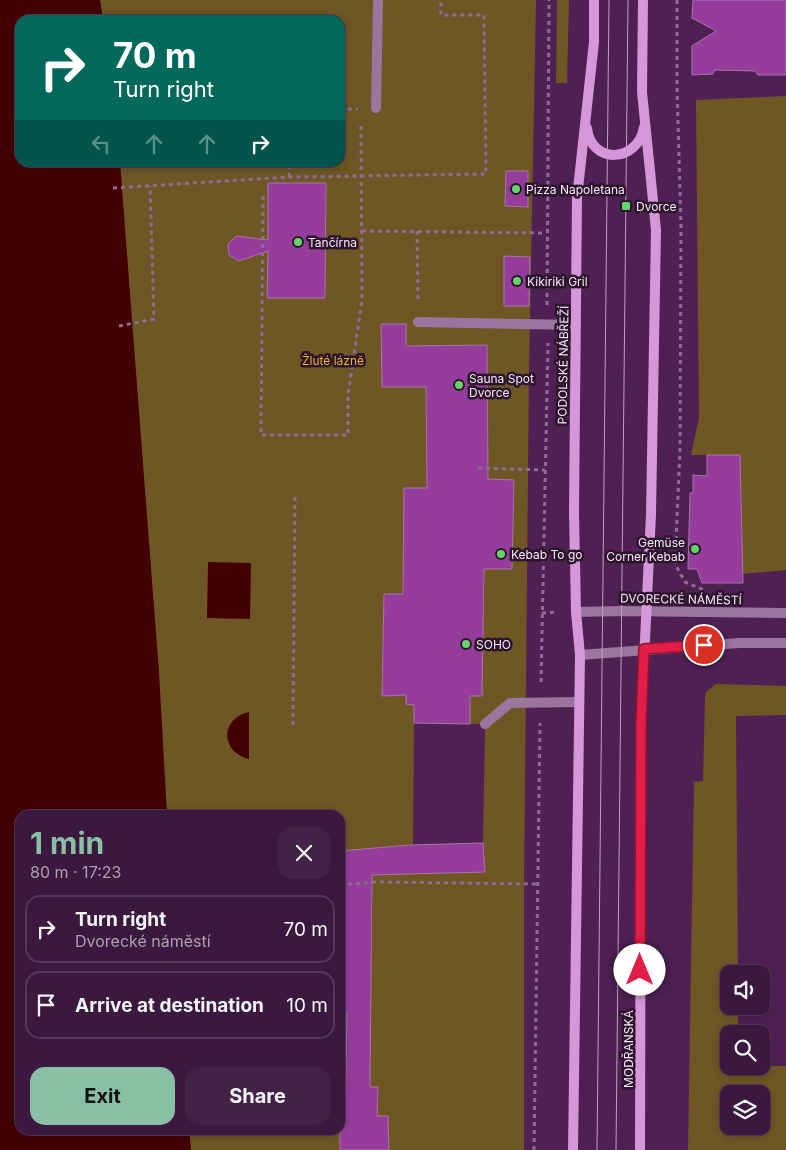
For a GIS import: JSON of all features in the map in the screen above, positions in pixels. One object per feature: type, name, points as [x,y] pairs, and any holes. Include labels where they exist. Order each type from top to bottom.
[{"type":"main road","name":"PODOLSKÉ NÁBŘEŽÍ","points":[[580,655],[576,612],[574,512],[577,198],[594,42],[594,0]]},
{"type":"main road","points":[[643,0],[642,92],[656,230],[651,514],[646,612]]},
{"type":"main road","points":[[586,117],[588,134],[592,143],[598,150],[615,155],[627,153],[638,144],[642,136],[645,117]]},
{"type":"main road","name":"MODŘANSKÁ","points":[[640,1150],[641,734],[646,612]]},
{"type":"main road","points":[[574,1150],[580,655]]},
{"type":"street","points":[[376,108],[378,0]]},
{"type":"street","points":[[418,322],[576,325]]},
{"type":"street","name":"DVORECKÉ NÁMĚSTÍ","points":[[576,612],[786,613]]},
{"type":"street","points":[[580,655],[739,643],[786,644]]},
{"type":"street","points":[[485,724],[510,702],[579,702]]},
{"type":"path","points":[[113,188],[361,175],[486,174],[484,15],[441,15],[441,0]]},
{"type":"path","points":[[677,0],[681,236],[680,449],[675,564],[685,582],[704,590]]},
{"type":"path","points":[[262,196],[261,435],[348,435],[348,395],[362,300],[361,118]]},
{"type":"path","points":[[289,178],[290,167]]},
{"type":"path","points":[[119,326],[154,319],[150,186]]},
{"type":"path","points":[[362,231],[546,234]]},
{"type":"path","points":[[417,231],[418,322]]},
{"type":"path","points":[[478,468],[545,470]]},
{"type":"path","points":[[293,725],[295,495]]},
{"type":"path","points":[[534,1150],[542,613]]},
{"type":"path","points":[[345,885],[377,882],[539,884]]},
{"type":"green space","name":"Žluté lázně","points":[[100,0],[536,0],[529,372],[524,884],[524,1150],[191,1150],[190,1135],[345,1135],[345,810],[166,810],[120,167],[345,167],[345,15],[102,15]],"holes":[[[414,723],[485,724],[483,843],[413,845]]]},
{"type":"green space","points":[[557,0],[569,0],[567,83],[556,83]]},
{"type":"green space","points":[[786,96],[786,570],[742,574],[740,455],[691,455],[699,418],[696,100]]},
{"type":"green space","points":[[716,684],[786,686],[786,715],[736,716],[738,965],[720,965],[720,1015],[738,1015],[738,1025],[720,1025],[720,1075],[770,1075],[770,1066],[786,1066],[786,1150],[688,1150],[694,782],[703,781],[706,692]]},
{"type":"shaded area","points":[[0,0],[100,0],[102,15],[15,15],[15,167],[120,167],[159,672],[167,810],[15,810],[15,1135],[190,1135],[191,1150],[0,1150]]},
{"type":"shaded area","points":[[208,562],[251,563],[250,619],[207,618]]},
{"type":"shaded area","points":[[249,712],[249,759],[233,750],[227,735],[233,721],[239,715]]},
{"type":"building","points":[[693,0],[786,0],[786,75],[758,75],[755,71],[715,70],[713,74],[692,75],[692,46],[716,31],[692,18]]},
{"type":"building","name":"Pizza Napoletana","points":[[506,171],[528,171],[528,207],[505,206]]},
{"type":"building","points":[[268,183],[326,183],[325,298],[267,298],[268,251],[239,261],[229,255],[228,244],[236,236],[268,240]]},
{"type":"building","name":"Kikiriki Gril","points":[[504,256],[530,257],[529,306],[504,306]]},
{"type":"building","points":[[381,324],[406,324],[406,346],[487,345],[488,479],[514,480],[512,569],[484,569],[482,696],[470,696],[470,724],[414,723],[414,705],[406,704],[406,695],[382,696],[384,594],[403,594],[404,488],[427,488],[426,387],[382,387]]},
{"type":"building","points":[[707,455],[740,455],[743,583],[702,583],[697,569],[688,569],[690,493],[693,493],[693,475],[707,476]]},
{"type":"building","points":[[483,843],[485,872],[372,875],[370,1087],[378,1087],[377,1116],[388,1116],[389,1150],[340,1150],[340,1135],[345,1135],[347,1012],[345,1014],[345,851],[410,845]]},
{"type":"tram line","points":[[597,1150],[609,0]]},
{"type":"tram line","points":[[616,1150],[628,0]]},
{"type":"place","name":"Pizza Napoletana","points":[[516,189]]},
{"type":"place","name":"Dvorce","points":[[626,206]]},
{"type":"place","name":"Tančírna","points":[[298,242]]},
{"type":"place","name":"Kikiriki Gril","points":[[517,281]]},
{"type":"place","name":"Sauna Spot Dvorce","points":[[459,385]]},
{"type":"place","name":"Gemüse Corner Kebab","points":[[695,549]]},
{"type":"place","name":"Kebab To go","points":[[501,554]]},
{"type":"place","name":"SOHO","points":[[466,644]]},
{"type":"route","points":[[640,970],[641,724],[644,649],[704,645]]}]
